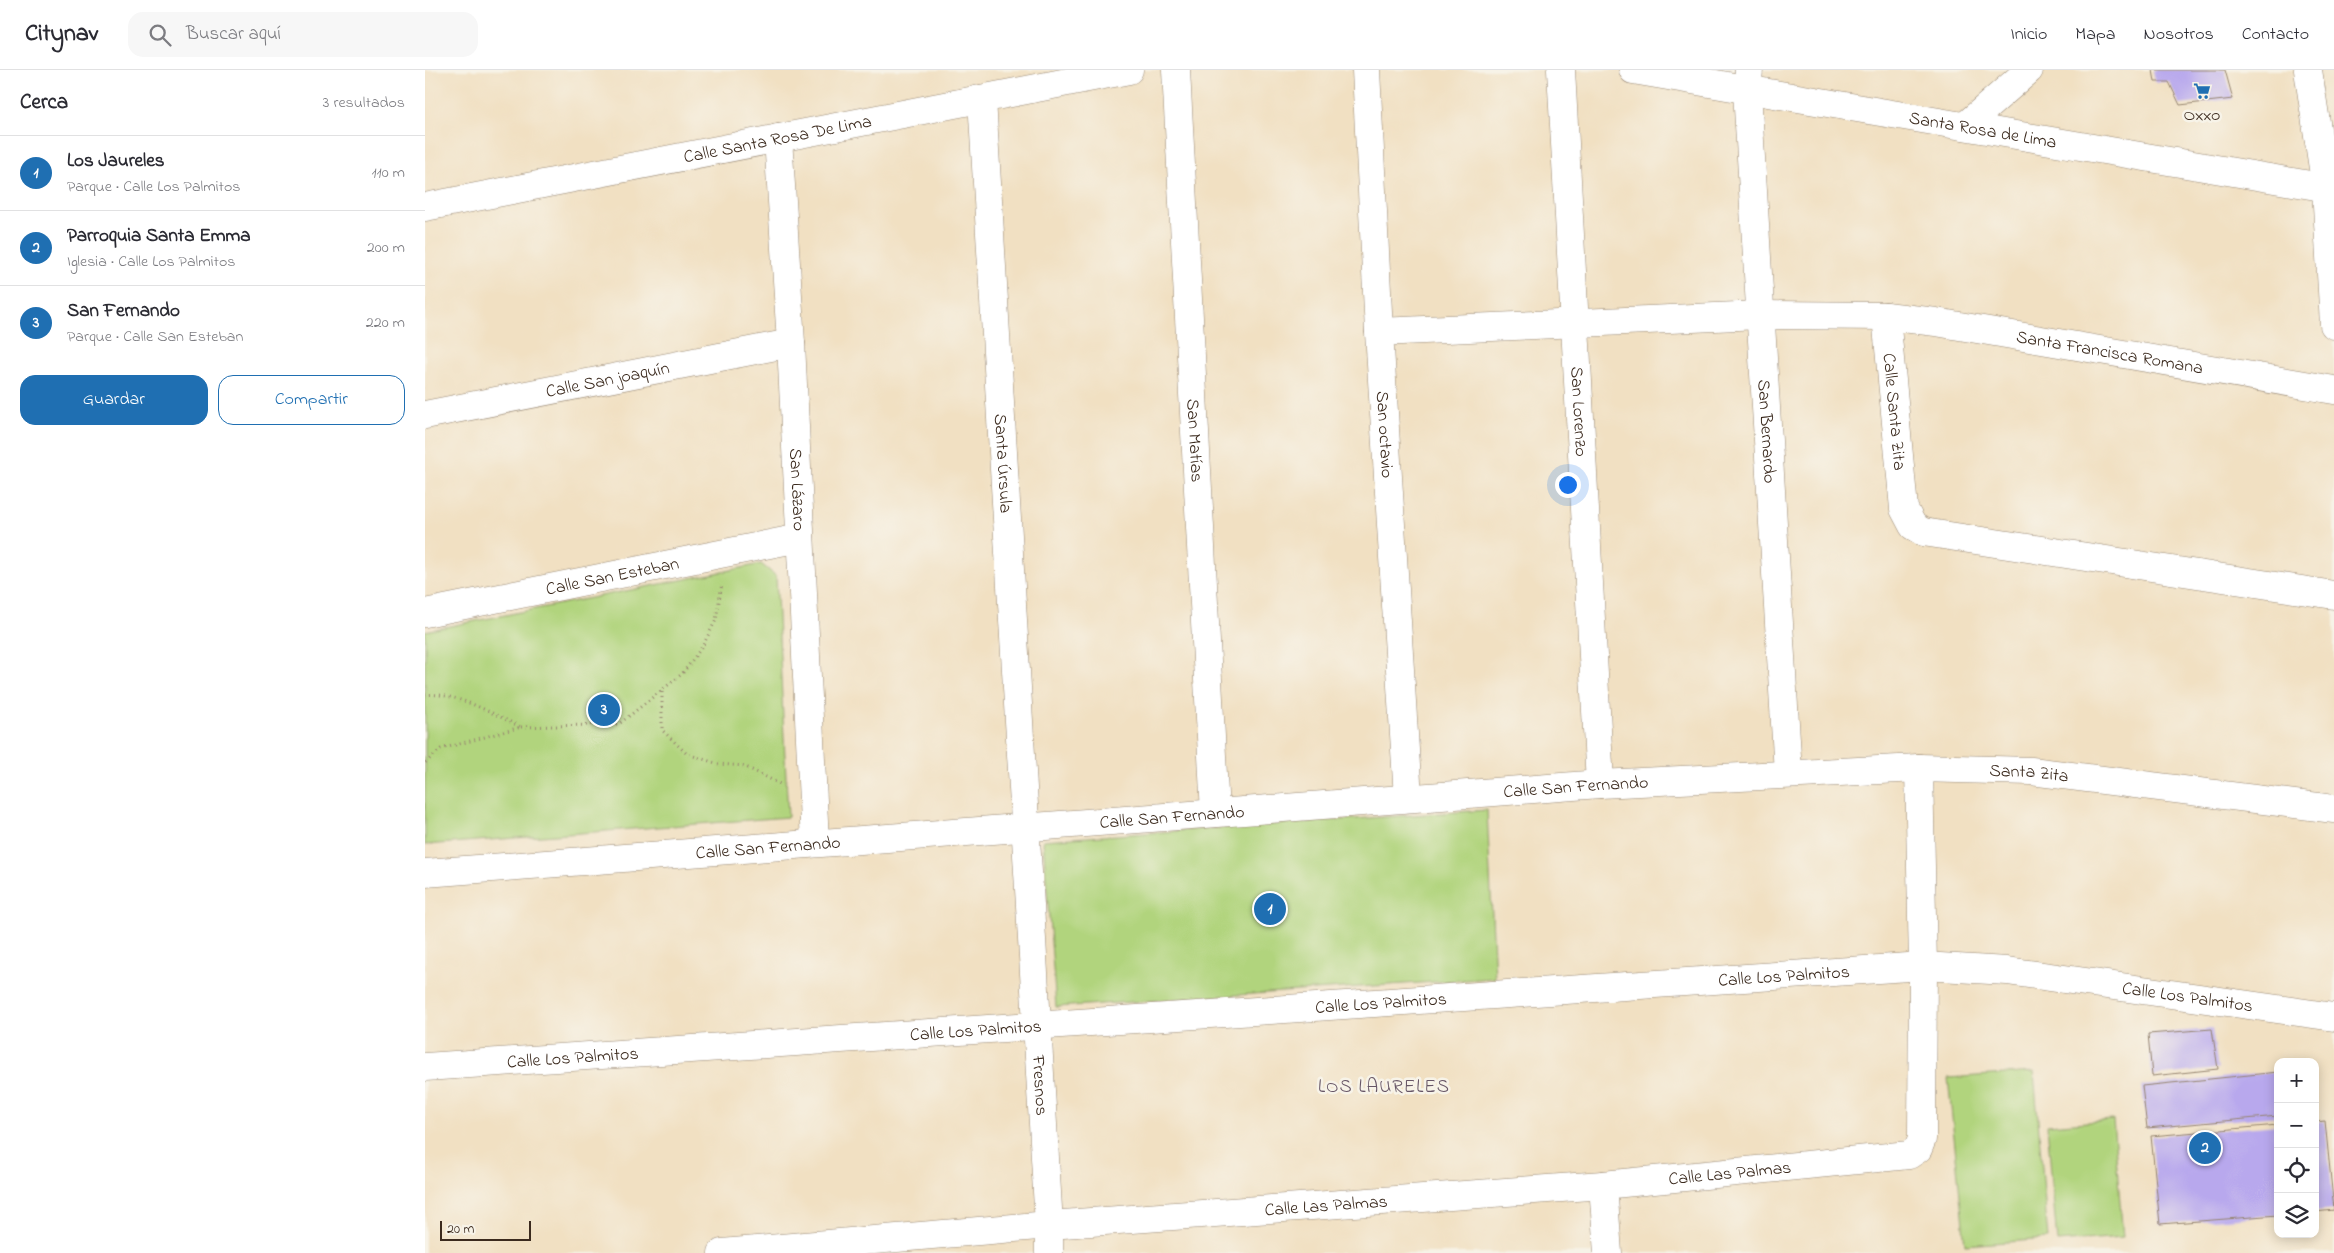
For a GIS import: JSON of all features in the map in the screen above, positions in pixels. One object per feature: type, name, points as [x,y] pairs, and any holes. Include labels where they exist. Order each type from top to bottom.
[{"type":"street","name":"Calle Santa Rosa De Lima","points":[[425,207],[1129,70]]},
{"type":"street","name":"San Matías","points":[[1175,70],[1215,812]]},
{"type":"street","name":"San octavio","points":[[1366,70],[1379,332],[1407,798]]},
{"type":"street","name":"San Lorenzo","points":[[1561,70],[1600,784]]},
{"type":"street","name":"Santa Rosa de Lima","points":[[1633,70],[1748,80],[1965,126],[2330,188]]},
{"type":"street","points":[[1965,126],[2029,70]]},
{"type":"street","points":[[2308,70],[2330,188],[2334,325]]},
{"type":"street","name":"San Bernardo","points":[[1748,80],[1760,316],[1788,773]]},
{"type":"street","name":"Santa Úrsula","points":[[982,99],[1026,827]]},
{"type":"street","name":"San Lázaro","points":[[778,138],[791,343],[815,843]]},
{"type":"street","name":"Santa Francisca Romana","points":[[1379,332],[1760,316],[1886,316],[1936,322],[2334,390]]},
{"type":"street","name":"Calle Santa Zita","points":[[1886,316],[1904,509],[1913,526],[1923,532],[2334,595]]},
{"type":"street","name":"Calle San joaquín","points":[[425,415],[791,343]]},
{"type":"street","name":"Calle San Esteban","points":[[425,613],[800,538]]},
{"type":"street","name":"Calle San Fernando","points":[[425,873],[1600,784],[1788,773],[1919,768]]},
{"type":"street","points":[[1919,768],[1923,966]]},
{"type":"street","name":"Santa Zita","points":[[1919,768],[2031,771],[2334,809]]},
{"type":"street","name":"Fresnos","points":[[1026,827],[1049,1225],[1049,1253]]},
{"type":"street","name":"Calle Los Palmitos","points":[[425,1067],[1036,1024],[1923,966],[2007,971],[2334,1017]]},
{"type":"street","name":"Calle Las Palmas","points":[[722,1253],[1049,1225],[1603,1185],[1897,1157],[1918,1149],[1922,1139],[1923,966]]},
{"type":"street","points":[[1603,1185],[1608,1253]]},
{"type":"path","points":[[425,763],[441,749],[521,727],[619,724],[662,692],[682,674],[702,646],[716,620],[721,598],[725,553]]},
{"type":"path","points":[[662,692],[662,730],[687,754],[719,764],[744,766],[813,799]]},
{"type":"path","points":[[425,695],[435,694],[462,701],[521,727]]},
{"type":"green space","points":[[761,564],[776,576],[788,817],[425,845],[425,631]]},
{"type":"green space","points":[[1487,810],[1495,978],[1056,1007],[1043,840]]},
{"type":"green space","points":[[2034,1072],[2048,1239],[1965,1245],[1948,1078]]},
{"type":"green space","points":[[2113,1120],[2123,1237],[2057,1242],[2047,1125]]},
{"type":"building","name":"Oxxo","points":[[2153,70],[2225,70],[2233,99],[2180,105],[2169,82],[2155,82]]},
{"type":"building","points":[[2212,1029],[2218,1069],[2152,1076],[2148,1034]]},
{"type":"building","points":[[2274,1072],[2274,1116],[2147,1128],[2142,1086]]},
{"type":"building","points":[[2325,1121],[2334,1210],[2319,1212],[2319,1148],[2319,1122]]},
{"type":"building","points":[[2274,1125],[2274,1215],[2160,1224],[2151,1136]]},
{"type":"place","name":"Oxxo","points":[[2202,91]]},
{"type":"place","name":"San Fernando","points":[[604,710]]},
{"type":"place","name":"Los Jaureles","points":[[1270,909]]},
{"type":"place","name":"Parroquia Santa Emma","points":[[2205,1148]]},
{"type":"district","name":"LOS LAURELES","points":[[1384,1085]]}]
